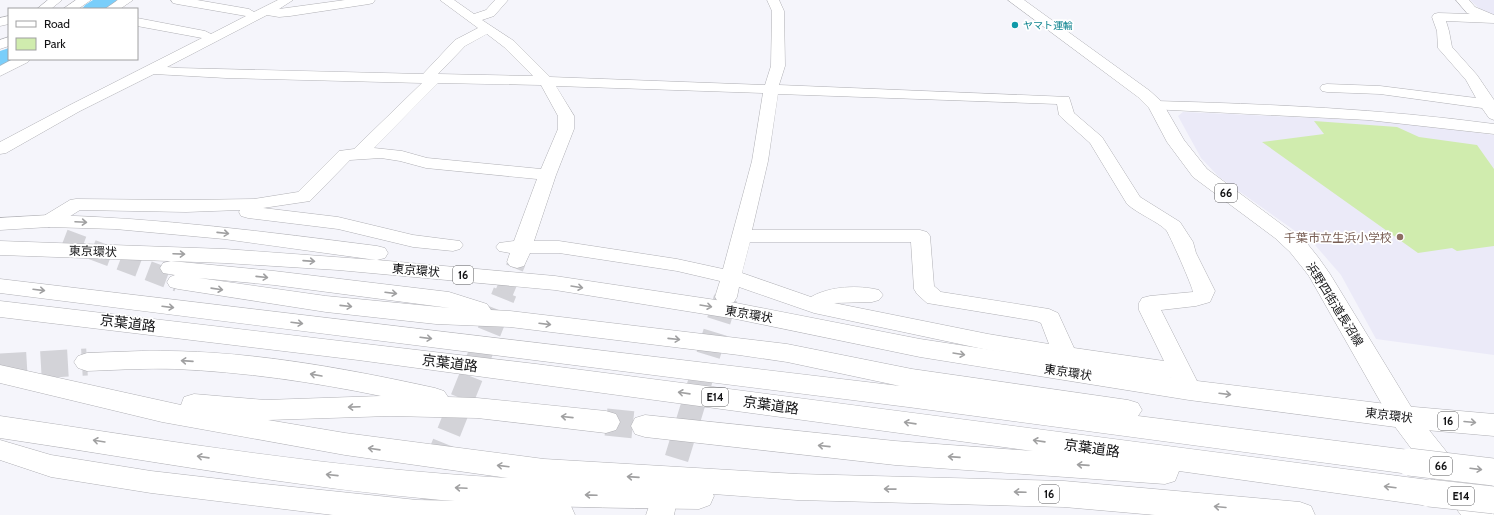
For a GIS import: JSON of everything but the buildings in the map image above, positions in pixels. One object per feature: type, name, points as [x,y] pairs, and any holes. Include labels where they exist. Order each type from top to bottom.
[{"type":"main road","name":"浜野四街道長沼線","points":[[1015,0],[1129,83],[1156,106],[1176,142],[1200,173],[1298,247],[1319,274],[1403,417],[1479,515]]},
{"type":"main road","points":[[0,224],[49,221],[115,223],[224,233],[312,243],[412,258],[555,283]]},
{"type":"main road","points":[[0,233],[25,233],[64,239]]},
{"type":"main road","name":"東京環状","points":[[0,248],[225,256],[338,263],[555,283],[736,311],[920,348],[1185,381],[1403,417],[1494,425]]},
{"type":"main road","points":[[0,256],[197,270],[366,289],[449,300],[510,320]]},
{"type":"main road","points":[[178,282],[334,305],[436,316],[510,320],[739,346],[787,353],[912,379],[1289,434],[1348,453]]},
{"type":"main road","name":"京葉道路","points":[[0,286],[900,396],[1494,472]]},
{"type":"main road","name":"京葉道路","points":[[0,309],[112,321],[595,381],[1429,493],[1494,500]]},
{"type":"main road","points":[[87,362],[174,360],[256,366],[400,389],[477,408]]},
{"type":"main road","name":"16","points":[[0,374],[162,412],[345,444],[544,471],[797,487],[1064,494],[1300,515]]},
{"type":"main road","points":[[31,381],[82,384],[166,402],[265,410],[390,406],[477,408],[606,422]]},
{"type":"main road","points":[[645,426],[895,453],[1110,467],[1249,479],[1304,476]]},
{"type":"main road","points":[[0,427],[289,470],[441,487],[590,495],[747,496],[797,487]]},
{"type":"street","points":[[44,8],[56,0]]},
{"type":"street","points":[[71,8],[85,0]]},
{"type":"street","points":[[113,8],[127,0]]},
{"type":"street","points":[[177,0],[249,13]]},
{"type":"street","points":[[0,140],[275,0]]},
{"type":"street","points":[[0,149],[75,108],[287,0]]},
{"type":"street","points":[[265,11],[279,13],[369,0]]},
{"type":"street","points":[[446,0],[509,44],[546,81],[566,116],[566,129],[516,251],[559,247],[620,255],[677,265],[729,287],[988,342],[1120,364],[1185,381]]},
{"type":"street","points":[[472,19],[490,13],[502,0]]},
{"type":"street","points":[[729,287],[760,161],[771,89],[778,66],[778,11],[772,0]]},
{"type":"street","points":[[1462,0],[1471,10],[1492,21]]},
{"type":"street","points":[[1492,21],[1438,17],[1443,31],[1445,48],[1472,78],[1492,108]]},
{"type":"street","points":[[138,22],[205,35]]},
{"type":"street","points":[[359,154],[431,78],[460,43],[487,29]]},
{"type":"street","points":[[0,72],[21,60]]},
{"type":"street","points":[[151,69],[226,74],[546,81],[1064,100],[1067,115],[1096,140],[1133,200],[1140,206],[1173,226],[1183,242],[1204,291],[1202,297],[1196,299],[1150,303],[1150,310],[1185,381]]},
{"type":"street","points":[[1354,113],[1327,88],[1380,90],[1492,108]]},
{"type":"street","points":[[1156,106],[1354,113],[1428,120],[1494,129]]},
{"type":"street","points":[[49,221],[76,204],[186,206],[254,204],[304,197],[345,155],[395,155],[426,163],[547,175]]},
{"type":"street","points":[[186,206],[338,223],[413,241],[453,244]]},
{"type":"street","points":[[742,236],[920,236],[924,289],[929,294],[935,298],[1041,314],[1050,318],[1065,355]]},
{"type":"street","points":[[814,306],[822,298],[833,295],[872,295]]},
{"type":"street","points":[[0,450],[51,466],[151,482],[419,509],[561,515]]},
{"type":"shaded area","points":[[1470,0],[1494,0],[1494,16],[1483,12]]},
{"type":"shaded area","name":"千葉市立生浜小学校","points":[[1183,112],[1384,121],[1494,135],[1494,355],[1376,339],[1341,275],[1315,245],[1219,177],[1201,158],[1178,116]]},
{"type":"green space","points":[[1314,121],[1397,127],[1419,137],[1477,145],[1494,169],[1494,246],[1457,251],[1452,248],[1418,253],[1262,142],[1324,134]]},
{"type":"waterway","points":[[94,8],[107,0]]},
{"type":"waterway","points":[[0,60],[8,56]]},
{"type":"tunnel","points":[[64,239],[178,282]]},
{"type":"tunnel","points":[[504,293],[517,262]]},
{"type":"tunnel","points":[[422,499],[505,292]]},
{"type":"tunnel","points":[[666,493],[726,297]]},
{"type":"tunnel","points":[[0,367],[87,362]]},
{"type":"tunnel","points":[[606,422],[645,426]]},
{"type":"place","name":"ヤマト運輸","points":[[1015,25]]},
{"type":"place","name":"千葉市立生浜小学校","points":[[1400,237]]}]
